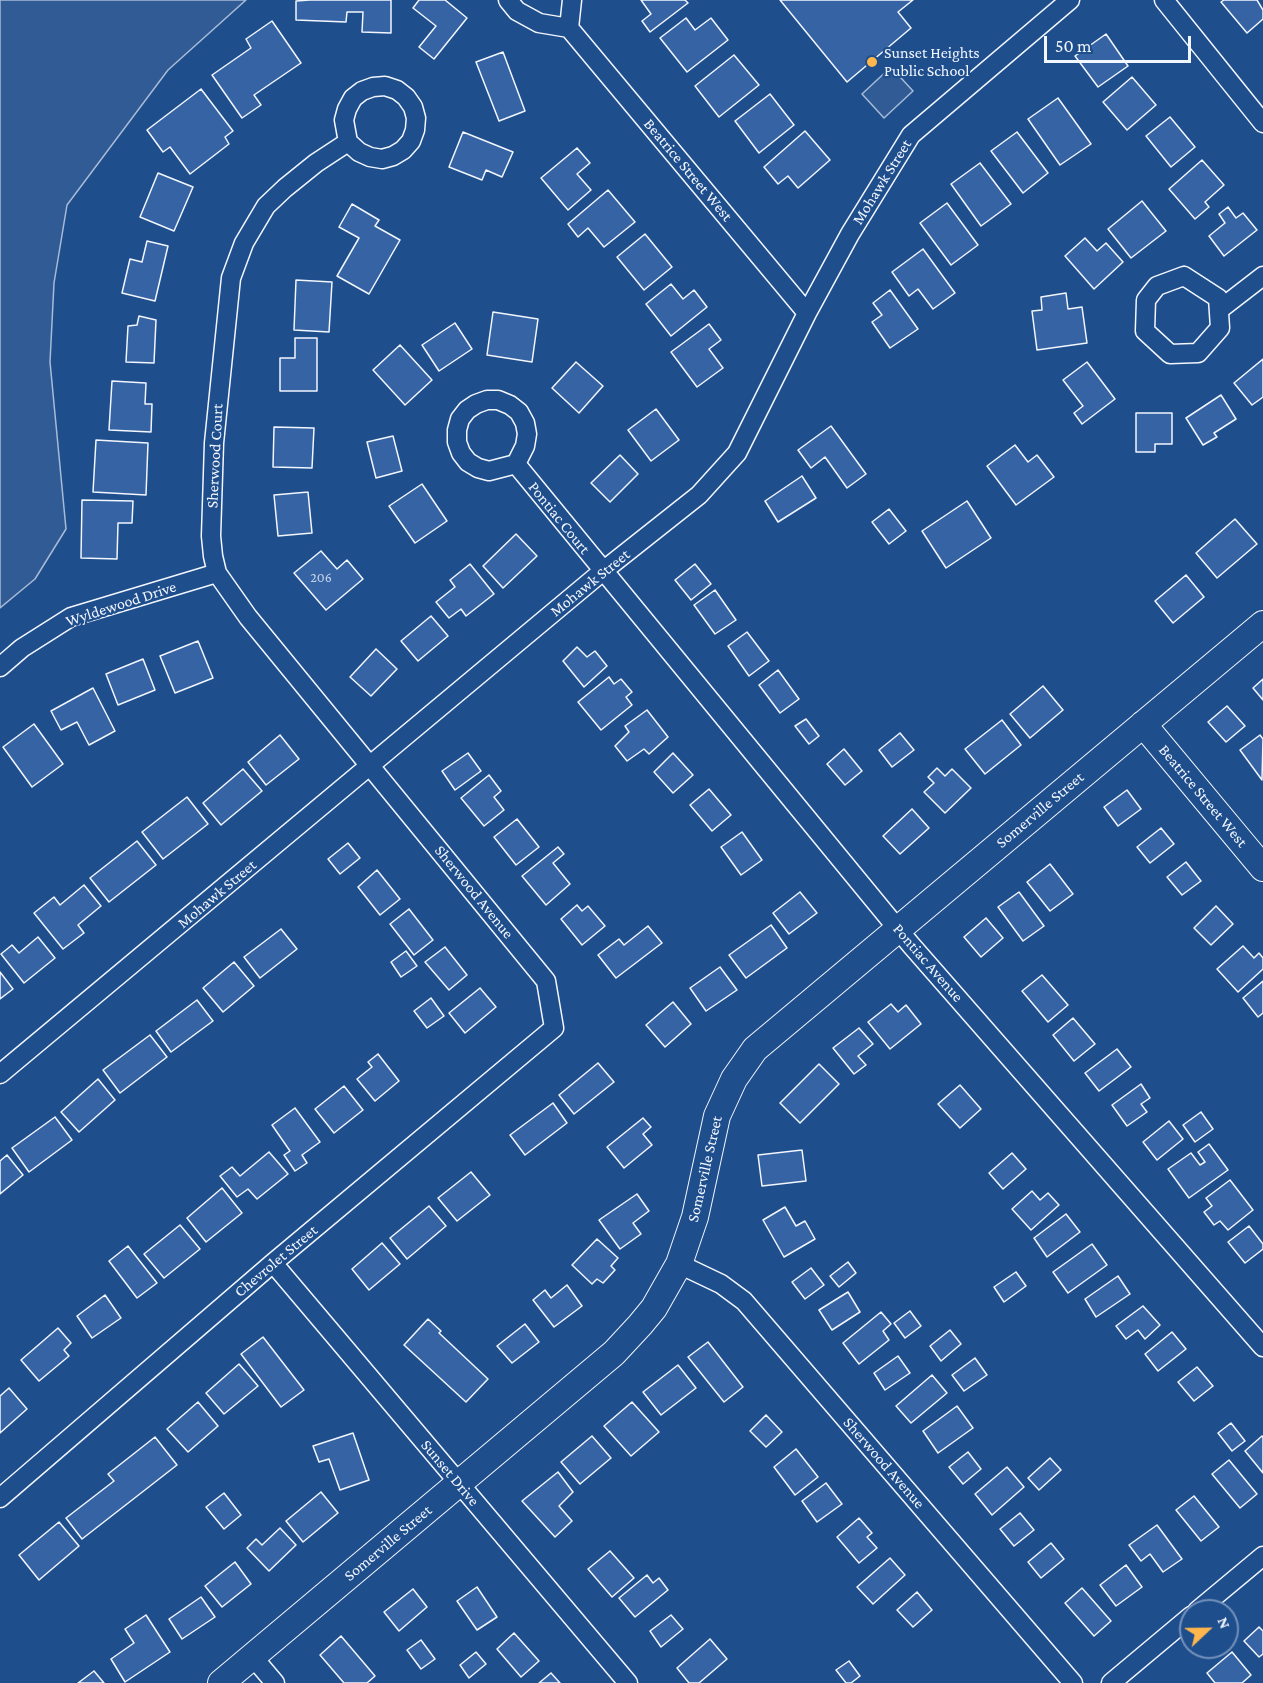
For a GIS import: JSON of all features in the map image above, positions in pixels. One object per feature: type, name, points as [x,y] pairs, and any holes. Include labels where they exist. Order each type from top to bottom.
[{"type":"street","points":[[508,0],[517,11],[539,23],[569,28],[572,0]]},
{"type":"street","name":"Mohawk Street","points":[[0,1074],[603,572],[699,495],[737,453],[807,313],[850,234],[911,135],[1070,0]]},
{"type":"street","points":[[1164,0],[1263,123]]},
{"type":"street","name":"Beatrice Street West","points":[[569,28],[807,313]]},
{"type":"street","points":[[385,86],[397,90],[413,107],[416,130],[411,141],[393,156],[382,159],[370,157],[359,152],[348,142],[344,120],[346,109],[353,98],[362,91],[385,86]]},
{"type":"street","name":"Sherwood Court","points":[[348,142],[316,163],[266,206],[244,243],[231,278],[214,443],[211,536],[218,573],[248,617],[370,766]]},
{"type":"street","points":[[1185,276],[1218,298],[1219,310],[1220,328],[1198,353],[1170,354],[1145,331],[1146,300],[1157,286],[1185,276]]},
{"type":"street","points":[[1219,310],[1263,276]]},
{"type":"street","name":"Pontiac Court","points":[[516,464],[603,572]]},
{"type":"street","name":"Pontiac Avenue","points":[[603,572],[898,929],[1263,1347]]},
{"type":"street","name":"Wyldewood Drive","points":[[0,667],[22,648],[70,617],[218,573]]},
{"type":"street","name":"Somerville Street","points":[[221,1683],[614,1353],[654,1308],[679,1264],[695,1217],[717,1116],[734,1079],[755,1049],[1263,624]]},
{"type":"street","name":"Beatrice Street West","points":[[1143,724],[1263,868]]},
{"type":"street","name":"Sherwood Avenue","points":[[370,766],[546,981],[555,1028]]},
{"type":"street","name":"Chevrolet Street","points":[[0,1498],[273,1263],[555,1028]]},
{"type":"street","name":"Sunset Drive","points":[[273,1263],[628,1683]]},
{"type":"street","name":"Sherwood Avenue","points":[[679,1264],[721,1284],[744,1301],[1073,1683]]},
{"type":"street","points":[[1211,1599],[1263,1556]]},
{"type":"street","points":[[1111,1683],[1179,1626]]},
{"type":"street","points":[[253,1657],[275,1683]]},
{"type":"shaded area","points":[[0,0],[246,0],[168,70],[67,205],[54,283],[50,362],[66,529],[35,579],[0,608]]},
{"type":"shaded area","points":[[891,67],[913,91],[884,118],[862,94]]},
{"type":"building","points":[[391,0],[391,33],[362,32],[363,12],[347,12],[346,22],[296,20],[296,1]]},
{"type":"building","points":[[419,0],[445,0],[467,18],[434,59],[419,47],[436,26],[413,8]]},
{"type":"building","points":[[641,0],[685,0],[688,3],[650,32],[642,21],[651,14]]},
{"type":"building","points":[[780,0],[913,0],[898,12],[911,28],[847,82]]},
{"type":"building","points":[[1224,0],[1257,0],[1263,10],[1263,19],[1247,33],[1221,2]]},
{"type":"building","points":[[686,18],[695,30],[711,18],[728,40],[687,72],[660,38]]},
{"type":"building","points":[[272,21],[301,63],[254,95],[261,105],[242,118],[212,75],[251,48],[246,39]]},
{"type":"building","points":[[1106,34],[1128,66],[1098,87],[1075,56]]},
{"type":"building","points":[[503,52],[525,111],[499,121],[476,62]]},
{"type":"building","points":[[734,55],[759,85],[719,117],[695,86]]},
{"type":"building","points":[[1132,77],[1156,105],[1127,130],[1103,102]]},
{"type":"building","points":[[201,89],[233,131],[225,137],[229,144],[190,174],[170,147],[163,152],[147,130]]},
{"type":"building","points":[[770,94],[794,125],[759,153],[735,121]]},
{"type":"building","points":[[1058,98],[1091,144],[1060,165],[1028,119]]},
{"type":"building","points":[[1170,117],[1195,147],[1171,167],[1146,136]]},
{"type":"building","points":[[805,131],[830,160],[798,188],[788,176],[778,184],[764,167]]},
{"type":"building","points":[[463,132],[513,152],[502,177],[486,170],[482,180],[449,167]]},
{"type":"building","points":[[1017,132],[1048,173],[1023,193],[991,151]]},
{"type":"building","points":[[577,148],[590,163],[577,174],[591,190],[568,210],[541,178]]},
{"type":"building","points":[[1202,160],[1224,185],[1205,202],[1209,207],[1195,219],[1169,189]]},
{"type":"building","points":[[980,163],[1011,204],[981,226],[951,184]]},
{"type":"building","points":[[158,173],[193,187],[174,231],[140,217]]},
{"type":"building","points":[[608,190],[635,222],[604,247],[588,228],[578,237],[568,224]]},
{"type":"building","points":[[1142,201],[1166,231],[1131,258],[1108,229]]},
{"type":"building","points":[[947,203],[978,245],[951,265],[920,223]]},
{"type":"building","points":[[352,204],[379,220],[375,226],[400,240],[369,294],[337,276],[359,238],[339,227]]},
{"type":"building","points":[[1228,207],[1236,218],[1243,213],[1257,230],[1224,256],[1209,236],[1225,223],[1219,214]]},
{"type":"building","points":[[645,234],[672,267],[644,290],[617,257]]},
{"type":"building","points":[[1085,238],[1097,251],[1106,243],[1123,262],[1094,289],[1065,256]]},
{"type":"building","points":[[147,241],[168,246],[155,301],[122,293],[130,259],[142,262]]},
{"type":"building","points":[[923,249],[955,293],[933,309],[918,289],[909,296],[892,272]]},
{"type":"building","points":[[296,280],[332,282],[329,332],[294,330]]},
{"type":"building","points":[[671,284],[683,299],[694,290],[707,307],[671,336],[646,304]]},
{"type":"building","points":[[890,290],[918,329],[890,348],[872,322],[882,315],[873,303]]},
{"type":"building","points":[[1066,293],[1068,309],[1082,307],[1087,343],[1037,350],[1032,311],[1042,310],[1041,297]]},
{"type":"building","points":[[493,312],[538,319],[532,362],[487,355]]},
{"type":"building","points":[[139,316],[156,320],[154,363],[126,362],[128,326],[137,325]]},
{"type":"building","points":[[455,323],[472,349],[439,371],[422,345]]},
{"type":"building","points":[[709,324],[721,340],[709,349],[723,368],[697,387],[671,352]]},
{"type":"building","points":[[295,338],[317,338],[317,391],[280,391],[280,358],[295,358]]},
{"type":"building","points":[[400,345],[432,380],[405,405],[373,370]]},
{"type":"building","points":[[1263,359],[1263,397],[1252,405],[1234,383]]},
{"type":"building","points":[[576,362],[603,386],[579,413],[552,388]]},
{"type":"building","points":[[1087,362],[1115,399],[1082,424],[1074,413],[1083,406],[1063,380]]},
{"type":"building","points":[[112,381],[146,383],[145,404],[152,404],[151,432],[109,430]]},
{"type":"building","points":[[1221,395],[1236,419],[1214,433],[1217,437],[1203,445],[1186,418]]},
{"type":"building","points":[[656,409],[679,440],[651,461],[628,430]]},
{"type":"building","points":[[1136,413],[1172,413],[1172,444],[1155,444],[1155,452],[1136,452]]},
{"type":"building","points":[[831,426],[866,474],[847,488],[825,457],[811,468],[798,450]]},
{"type":"building","points":[[274,427],[314,428],[312,468],[273,467]]},
{"type":"building","points":[[393,436],[402,471],[376,478],[367,442]]},
{"type":"building","points":[[96,440],[148,443],[146,495],[93,492]]},
{"type":"building","points":[[1015,445],[1028,462],[1037,455],[1054,477],[1016,505],[987,466]]},
{"type":"building","points":[[620,455],[638,474],[610,502],[591,483]]},
{"type":"building","points":[[802,476],[816,498],[778,522],[765,501]]},
{"type":"building","points":[[422,484],[447,521],[415,543],[389,506]]},
{"type":"building","points":[[308,492],[312,533],[278,536],[274,495]]},
{"type":"building","points":[[82,500],[133,501],[132,523],[118,523],[117,559],[81,558]]},
{"type":"building","points":[[967,501],[991,538],[946,568],[922,531]]},
{"type":"building","points":[[889,509],[906,531],[889,544],[872,522]]},
{"type":"building","points":[[1235,519],[1257,544],[1217,578],[1196,553]]},
{"type":"building","points":[[516,534],[537,556],[503,588],[483,566]]},
{"type":"building","points":[[321,551],[337,569],[347,560],[363,579],[326,610],[294,573]]},
{"type":"building","points":[[470,564],[494,594],[466,616],[461,609],[449,618],[436,602],[455,587],[450,580]]},
{"type":"building","points":[[695,564],[711,584],[691,600],[675,580]]},
{"type":"building","points":[[1186,575],[1204,597],[1173,623],[1155,601]]},
{"type":"building","points":[[715,590],[736,620],[715,634],[694,605]]},
{"type":"building","points":[[431,616],[448,636],[418,661],[401,641]]},
{"type":"building","points":[[747,632],[769,661],[749,676],[728,646]]},
{"type":"building","points":[[198,641],[213,678],[175,693],[160,656]]},
{"type":"building","points":[[577,647],[587,657],[595,651],[607,666],[584,687],[563,661]]},
{"type":"building","points":[[376,649],[397,669],[371,696],[350,677]]},
{"type":"building","points":[[143,659],[155,690],[118,705],[106,674]]},
{"type":"building","points":[[778,670],[799,699],[780,713],[759,685]]},
{"type":"building","points":[[609,677],[614,684],[621,679],[632,692],[626,697],[632,705],[601,730],[578,702]]},
{"type":"building","points":[[1263,679],[1263,700],[1253,688]]},
{"type":"building","points":[[1043,686],[1063,710],[1030,738],[1010,714]]},
{"type":"building","points":[[93,688],[115,731],[89,745],[77,722],[61,730],[51,711]]},
{"type":"building","points":[[1227,706],[1245,726],[1226,742],[1208,722]]},
{"type":"building","points":[[647,710],[668,737],[649,754],[644,749],[627,761],[615,746],[629,732],[625,726]]},
{"type":"building","points":[[806,719],[819,736],[809,744],[795,726]]},
{"type":"building","points":[[1002,720],[1021,745],[985,774],[965,749]]},
{"type":"building","points":[[34,724],[63,764],[32,787],[3,747]]},
{"type":"building","points":[[900,733],[914,750],[892,767],[879,750]]},
{"type":"building","points":[[280,735],[299,759],[266,785],[248,762]]},
{"type":"building","points":[[1260,735],[1263,739],[1262,780],[1240,750]]},
{"type":"building","points":[[844,749],[862,771],[845,785],[827,764]]},
{"type":"building","points":[[468,753],[481,771],[455,790],[442,771]]},
{"type":"building","points":[[673,753],[693,775],[673,793],[654,772]]},
{"type":"building","points":[[937,768],[945,776],[952,769],[971,788],[945,813],[924,792],[934,783],[928,777]]},
{"type":"building","points":[[243,769],[262,791],[221,825],[203,803]]},
{"type":"building","points":[[489,775],[501,791],[494,797],[504,810],[484,826],[461,798]]},
{"type":"building","points":[[709,789],[731,815],[712,831],[690,805]]},
{"type":"building","points":[[1127,790],[1141,809],[1118,826],[1104,807]]},
{"type":"building","points":[[187,797],[208,824],[163,859],[142,832]]},
{"type":"building","points":[[912,809],[929,828],[900,854],[883,836]]},
{"type":"building","points":[[517,819],[539,847],[516,865],[494,837]]},
{"type":"building","points":[[1161,828],[1174,844],[1150,863],[1137,847]]},
{"type":"building","points":[[742,832],[762,860],[741,875],[721,847]]},
{"type":"building","points":[[137,841],[156,865],[109,902],[90,878]]},
{"type":"building","points":[[348,843],[360,858],[340,874],[328,859]]},
{"type":"building","points":[[558,847],[564,854],[553,863],[570,884],[546,905],[522,876]]},
{"type":"building","points":[[1186,862],[1201,881],[1182,895],[1167,877]]},
{"type":"building","points":[[1050,864],[1073,894],[1050,911],[1027,882]]},
{"type":"building","points":[[377,870],[400,899],[380,915],[358,887]]},
{"type":"building","points":[[84,885],[101,906],[78,925],[84,933],[63,949],[34,913],[54,897],[60,905]]},
{"type":"building","points":[[800,892],[817,913],[789,934],[773,913]]},
{"type":"building","points":[[1019,892],[1044,926],[1023,941],[998,907]]},
{"type":"building","points":[[577,905],[582,911],[588,906],[605,926],[582,945],[561,919]]},
{"type":"building","points":[[1216,906],[1233,924],[1211,945],[1194,928]]},
{"type":"building","points":[[409,909],[433,940],[414,955],[390,924]]},
{"type":"building","points":[[986,918],[1003,938],[981,957],[964,937]]},
{"type":"building","points":[[771,925],[787,948],[746,978],[729,955]]},
{"type":"building","points":[[648,926],[662,943],[616,978],[598,955],[619,939],[624,945]]},
{"type":"building","points":[[281,929],[297,949],[260,978],[244,957]]},
{"type":"building","points":[[38,937],[55,958],[24,983],[1,954],[12,945],[19,953]]},
{"type":"building","points":[[1243,946],[1254,958],[1259,953],[1263,958],[1263,969],[1238,992],[1217,969]]},
{"type":"building","points":[[445,947],[467,975],[449,990],[425,962]]},
{"type":"building","points":[[406,951],[417,966],[401,977],[391,962]]},
{"type":"building","points":[[234,962],[254,986],[223,1012],[203,988]]},
{"type":"building","points":[[720,967],[737,990],[706,1011],[690,988]]},
{"type":"building","points":[[0,972],[13,989],[0,999]]},
{"type":"building","points":[[1042,975],[1068,1005],[1048,1022],[1022,991]]},
{"type":"building","points":[[1263,981],[1263,1013],[1258,1017],[1243,998]]},
{"type":"building","points":[[480,988],[496,1007],[465,1033],[449,1013]]},
{"type":"building","points":[[431,998],[444,1016],[427,1028],[414,1011]]},
{"type":"building","points":[[197,1000],[213,1021],[171,1052],[156,1031]]},
{"type":"building","points":[[673,1002],[691,1024],[665,1047],[646,1025]]},
{"type":"building","points":[[891,1004],[898,1012],[906,1005],[921,1024],[890,1049],[868,1022]]},
{"type":"building","points":[[1073,1018],[1095,1044],[1074,1061],[1053,1035]]},
{"type":"building","points":[[859,1028],[873,1044],[858,1056],[866,1065],[854,1074],[833,1048]]},
{"type":"building","points":[[150,1035],[167,1057],[120,1093],[103,1070]]},
{"type":"building","points":[[1117,1049],[1131,1067],[1099,1091],[1085,1073]]},
{"type":"building","points":[[378,1054],[399,1081],[375,1101],[357,1079],[372,1067],[368,1062]]},
{"type":"building","points":[[598,1063],[614,1082],[574,1114],[559,1095]]},
{"type":"building","points":[[819,1064],[839,1084],[800,1123],[780,1103]]},
{"type":"building","points":[[98,1079],[115,1100],[79,1132],[61,1112]]},
{"type":"building","points":[[1141,1084],[1150,1098],[1141,1104],[1147,1112],[1127,1126],[1112,1105]]},
{"type":"building","points":[[960,1085],[981,1109],[960,1128],[938,1104]]},
{"type":"building","points":[[344,1086],[363,1110],[334,1133],[315,1109]]},
{"type":"building","points":[[553,1103],[567,1123],[525,1155],[510,1135]]},
{"type":"building","points":[[295,1108],[320,1142],[302,1155],[307,1163],[295,1171],[284,1155],[290,1151],[272,1125]]},
{"type":"building","points":[[1201,1112],[1213,1129],[1195,1142],[1183,1125]]},
{"type":"building","points":[[55,1117],[72,1140],[29,1172],[12,1148]]},
{"type":"building","points":[[643,1118],[651,1127],[643,1134],[652,1145],[624,1168],[607,1147]]},
{"type":"building","points":[[1169,1121],[1183,1139],[1157,1160],[1143,1142]]},
{"type":"building","points":[[1209,1144],[1228,1170],[1189,1198],[1168,1169],[1191,1153],[1200,1165],[1205,1162],[1198,1152]]},
{"type":"building","points":[[802,1150],[806,1181],[762,1186],[758,1155]]},
{"type":"building","points":[[269,1152],[288,1174],[257,1199],[248,1189],[237,1197],[220,1176],[232,1167],[240,1176]]},
{"type":"building","points":[[1012,1153],[1026,1169],[1003,1189],[989,1173]]},
{"type":"building","points":[[7,1155],[23,1175],[0,1194],[0,1161]]},
{"type":"building","points":[[471,1172],[490,1195],[457,1221],[438,1198]]},
{"type":"building","points":[[1230,1180],[1253,1210],[1228,1230],[1220,1221],[1214,1225],[1204,1212],[1212,1206],[1206,1198]]},
{"type":"building","points":[[222,1188],[242,1213],[206,1242],[187,1218]]},
{"type":"building","points":[[1032,1191],[1040,1200],[1048,1193],[1059,1205],[1031,1230],[1012,1209]]},
{"type":"building","points":[[637,1194],[649,1211],[633,1223],[641,1234],[620,1249],[599,1220]]},
{"type":"building","points":[[429,1206],[446,1226],[407,1259],[390,1238]]},
{"type":"building","points":[[785,1207],[796,1226],[805,1221],[815,1239],[784,1257],[763,1220]]},
{"type":"building","points":[[1066,1214],[1080,1232],[1047,1257],[1034,1238]]},
{"type":"building","points":[[180,1225],[200,1249],[164,1278],[144,1254]]},
{"type":"building","points":[[1249,1226],[1263,1244],[1263,1249],[1245,1263],[1228,1242]]},
{"type":"building","points":[[597,1239],[618,1258],[611,1266],[615,1270],[603,1283],[597,1279],[592,1284],[572,1265]]},
{"type":"building","points":[[382,1243],[400,1264],[369,1290],[352,1269]]},
{"type":"building","points":[[1092,1244],[1107,1265],[1068,1293],[1053,1272]]},
{"type":"building","points":[[128,1246],[157,1283],[137,1298],[109,1261]]},
{"type":"building","points":[[848,1262],[856,1273],[839,1287],[830,1276]]},
{"type":"building","points":[[811,1268],[824,1285],[805,1299],[792,1282]]},
{"type":"building","points":[[1016,1272],[1026,1286],[1004,1302],[994,1287]]},
{"type":"building","points":[[1118,1276],[1130,1294],[1096,1317],[1085,1299]]},
{"type":"building","points":[[567,1285],[582,1306],[554,1327],[533,1300],[545,1290],[551,1298]]},
{"type":"building","points":[[848,1292],[860,1312],[832,1330],[819,1310]]},
{"type":"building","points":[[105,1295],[121,1318],[92,1338],[77,1316]]},
{"type":"building","points":[[1143,1306],[1160,1325],[1145,1339],[1138,1330],[1126,1339],[1116,1326]]},
{"type":"building","points":[[910,1311],[921,1326],[905,1338],[894,1323]]},
{"type":"building","points":[[881,1312],[891,1324],[883,1331],[889,1340],[859,1364],[843,1343]]},
{"type":"building","points":[[428,1319],[441,1331],[439,1333],[488,1379],[466,1402],[404,1345]]},
{"type":"building","points":[[525,1324],[539,1342],[512,1363],[497,1346]]},
{"type":"building","points":[[58,1328],[71,1343],[64,1350],[69,1356],[39,1381],[21,1360]]},
{"type":"building","points":[[950,1330],[961,1344],[941,1361],[930,1346]]},
{"type":"building","points":[[1172,1332],[1186,1349],[1158,1371],[1145,1354]]},
{"type":"building","points":[[263,1337],[304,1390],[281,1407],[241,1354]]},
{"type":"building","points":[[708,1342],[743,1387],[724,1402],[688,1357]]},
{"type":"building","points":[[898,1356],[910,1373],[885,1390],[874,1373]]},
{"type":"building","points":[[975,1358],[987,1375],[964,1391],[952,1375]]},
{"type":"building","points":[[239,1364],[258,1386],[224,1414],[206,1393]]},
{"type":"building","points":[[678,1365],[696,1388],[661,1415],[643,1392]]},
{"type":"building","points":[[1197,1367],[1213,1386],[1194,1401],[1178,1382]]},
{"type":"building","points":[[932,1375],[947,1393],[911,1423],[896,1406]]},
{"type":"building","points":[[9,1388],[27,1409],[0,1433],[0,1396]]},
{"type":"building","points":[[198,1402],[218,1426],[188,1452],[167,1429]]},
{"type":"building","points":[[632,1402],[659,1432],[631,1456],[604,1426]]},
{"type":"building","points":[[957,1406],[973,1428],[938,1453],[923,1431]]},
{"type":"building","points":[[766,1415],[782,1432],[766,1447],[750,1431]]},
{"type":"building","points":[[1231,1423],[1245,1441],[1232,1451],[1218,1433]]},
{"type":"building","points":[[353,1433],[369,1480],[340,1490],[329,1459],[319,1462],[313,1446]]},
{"type":"building","points":[[592,1436],[611,1458],[580,1484],[561,1462]]},
{"type":"building","points":[[155,1437],[177,1465],[82,1539],[66,1518],[114,1481],[108,1474]]},
{"type":"building","points":[[1263,1437],[1263,1473],[1245,1451]]},
{"type":"building","points":[[796,1449],[818,1477],[795,1495],[774,1467]]},
{"type":"building","points":[[968,1452],[981,1469],[963,1484],[949,1467]]},
{"type":"building","points":[[1050,1458],[1061,1470],[1039,1490],[1028,1478]]},
{"type":"building","points":[[1229,1460],[1257,1494],[1240,1508],[1212,1474]]},
{"type":"building","points":[[1007,1467],[1024,1487],[992,1515],[975,1494]]},
{"type":"building","points":[[558,1472],[573,1492],[559,1506],[572,1521],[555,1537],[522,1501]]},
{"type":"building","points":[[826,1483],[842,1504],[817,1522],[802,1501]]},
{"type":"building","points":[[321,1492],[338,1513],[303,1542],[286,1521]]},
{"type":"building","points":[[224,1493],[241,1515],[224,1529],[206,1507]]},
{"type":"building","points":[[1194,1496],[1219,1527],[1201,1541],[1176,1510]]},
{"type":"building","points":[[1020,1513],[1034,1530],[1014,1546],[1000,1529]]},
{"type":"building","points":[[859,1518],[872,1533],[867,1537],[877,1548],[859,1563],[837,1537]]},
{"type":"building","points":[[59,1522],[79,1546],[39,1580],[19,1555]]},
{"type":"building","points":[[1157,1525],[1182,1559],[1163,1572],[1150,1554],[1141,1561],[1129,1545]]},
{"type":"building","points":[[280,1528],[296,1545],[269,1571],[247,1548],[256,1539],[262,1545]]},
{"type":"building","points":[[1051,1543],[1064,1559],[1041,1578],[1028,1562]]},
{"type":"building","points":[[610,1551],[634,1578],[612,1597],[588,1569]]},
{"type":"building","points":[[890,1558],[905,1575],[873,1604],[857,1587]]},
{"type":"building","points":[[235,1562],[251,1584],[222,1607],[205,1586]]},
{"type":"building","points":[[1126,1565],[1142,1587],[1116,1606],[1100,1585]]},
{"type":"building","points":[[647,1575],[653,1583],[659,1578],[668,1590],[635,1617],[619,1598]]},
{"type":"building","points":[[477,1587],[497,1617],[477,1630],[457,1601]]},
{"type":"building","points":[[1082,1588],[1111,1621],[1094,1636],[1065,1603]]},
{"type":"building","points":[[413,1589],[427,1607],[399,1631],[384,1612]]},
{"type":"building","points":[[917,1592],[932,1610],[913,1627],[897,1610]]},
{"type":"building","points":[[201,1597],[215,1617],[182,1639],[169,1619]]},
{"type":"building","points":[[146,1615],[170,1652],[125,1682],[111,1659],[134,1643],[125,1629]]},
{"type":"building","points":[[671,1615],[683,1629],[661,1647],[650,1631]]},
{"type":"building","points":[[1259,1627],[1263,1631],[1263,1654],[1259,1657],[1244,1641]]},
{"type":"building","points":[[514,1633],[539,1661],[521,1677],[497,1649]]},
{"type":"building","points":[[341,1636],[375,1676],[367,1683],[344,1683],[320,1655]]},
{"type":"building","points":[[710,1639],[727,1659],[699,1683],[689,1683],[677,1668]]},
{"type":"building","points":[[421,1640],[435,1659],[421,1669],[407,1650]]},
{"type":"building","points":[[476,1652],[486,1664],[469,1678],[460,1665]]},
{"type":"building","points":[[1224,1659],[1238,1659],[1251,1675],[1242,1683],[1215,1683],[1207,1673]]},
{"type":"building","points":[[849,1661],[860,1676],[851,1683],[846,1683],[836,1670]]},
{"type":"building","points":[[94,1671],[104,1683],[78,1683]]},
{"type":"building","points":[[551,1673],[560,1683],[539,1683]]},
{"type":"place","name":"Sunset Heights Public School","points":[[872,62]]}]
